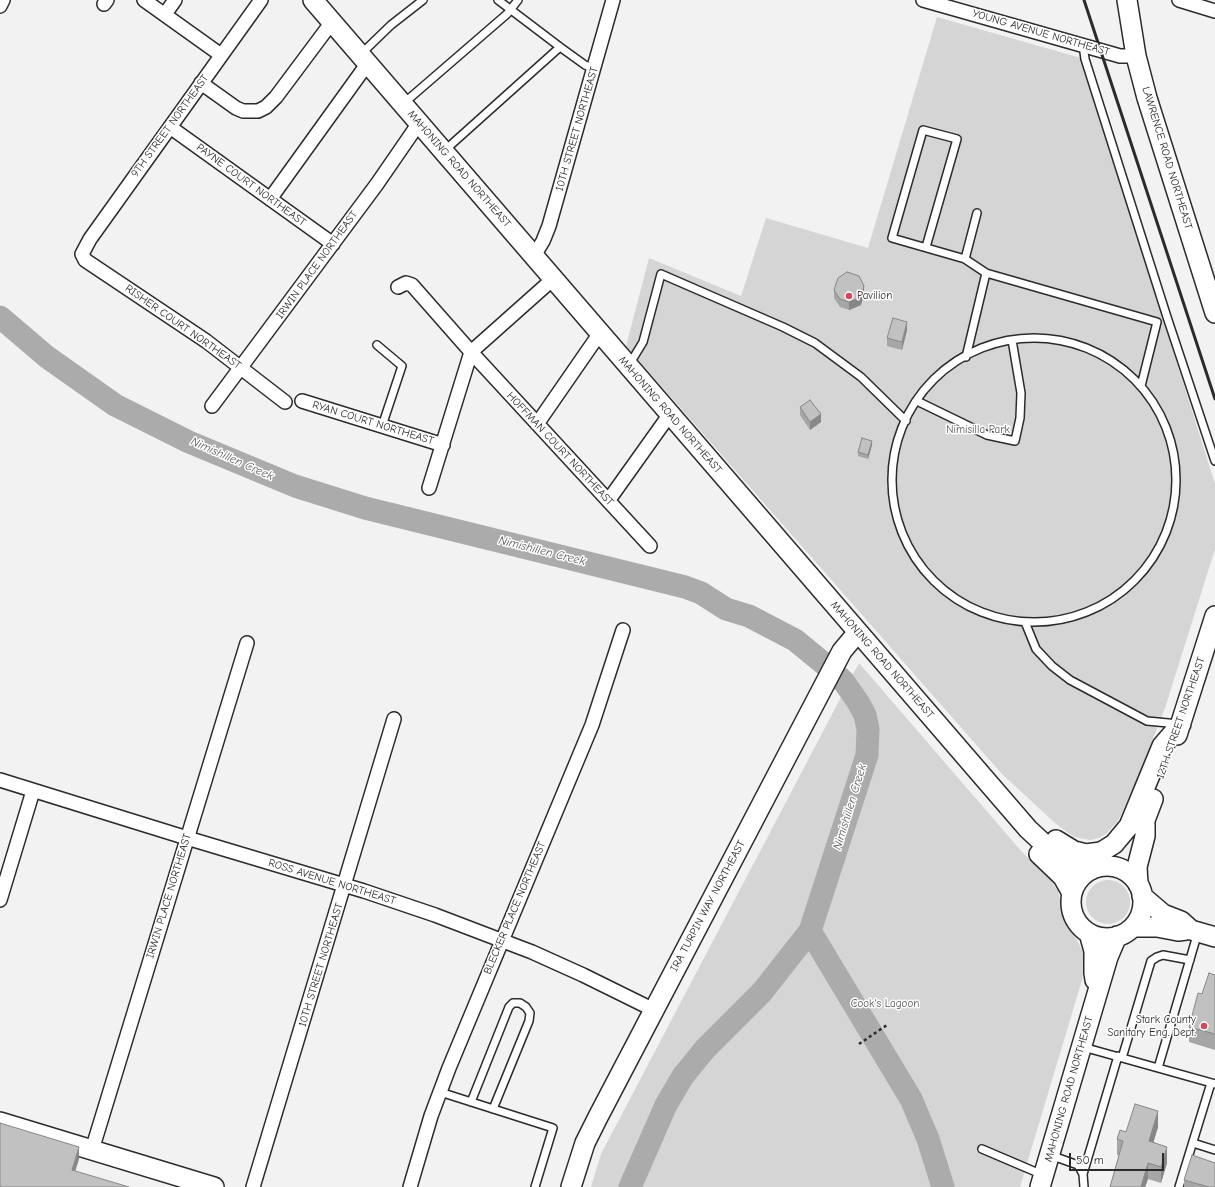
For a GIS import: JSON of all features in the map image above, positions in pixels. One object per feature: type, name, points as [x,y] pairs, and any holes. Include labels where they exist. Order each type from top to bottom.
[{"type":"main road","name":"MAHONING ROAD NORTHEAST","points":[[313,0],[1028,829],[1048,849],[1062,859],[1076,866],[1096,868]]},
{"type":"main road","name":"LAWRENCE ROAD NORTHEAST","points":[[1127,0],[1136,56],[1215,313]]},
{"type":"main road","name":"12TH STREET NORTHEAST","points":[[1140,890],[1137,867],[1145,836],[1145,820],[1181,724],[1215,616]]},
{"type":"main road","name":"IRA TURPIN WAY NORTHEAST","points":[[571,1187],[585,1143],[842,651],[858,632]]},
{"type":"main road","points":[[985,779],[1000,783],[1034,821],[1064,846],[1083,853],[1101,852],[1114,844],[1129,826],[1162,746],[1181,724]]},
{"type":"main road","name":"12TH STREET NORTHEAST","points":[[1096,868],[1118,856],[1134,832],[1145,820]]},
{"type":"main road","name":"MAHONING ROAD NORTHEAST","points":[[1028,829],[1041,857],[1063,877],[1072,893]]},
{"type":"main road","points":[[1113,866],[1123,869],[1131,875],[1140,890],[1158,912],[1181,921],[1201,933],[1157,927],[1125,931],[1101,937],[1089,933],[1082,927],[1074,914],[1072,893],[1078,881],[1096,868],[1113,866]]},
{"type":"main road","points":[[1125,931],[1142,910],[1140,890]]},
{"type":"main road","name":"MAHONING ROAD NORTHEAST","points":[[1042,1181],[1110,951],[1125,931]]},
{"type":"main road","name":"MAHONING ROAD NORTHEAST","points":[[1089,933],[1094,951],[1094,973],[1098,991]]},
{"type":"main road","points":[[0,1122],[214,1187]]},
{"type":"street","points":[[0,6],[3,0]]},
{"type":"street","points":[[144,0],[221,55]]},
{"type":"street","points":[[165,14],[175,0]]},
{"type":"street","name":"9TH STREET NORTHEAST","points":[[82,254],[90,239],[261,0]]},
{"type":"street","name":"10TH STREET NORTHEAST","points":[[534,256],[543,242],[549,226],[613,0]]},
{"type":"street","points":[[1179,0],[1215,11]]},
{"type":"street","name":"YOUNG AVENUE NORTHEAST","points":[[932,1],[1120,56],[1136,56]]},
{"type":"street","points":[[201,83],[236,108],[243,111],[258,111],[266,107],[276,97],[332,22]]},
{"type":"street","points":[[270,199],[364,59]]},
{"type":"street","name":"IRWIN PLACE NORTHEAST","points":[[212,406],[333,244],[419,123]]},
{"type":"street","name":"PAYNE COURT NORTHEAST","points":[[170,127],[333,244]]},
{"type":"street","name":"RISHER COURT NORTHEAST","points":[[82,254],[85,260],[176,319],[284,402]]},
{"type":"street","points":[[429,488],[471,352],[553,279]]},
{"type":"street","points":[[398,287],[406,283],[412,285],[471,352]]},
{"type":"street","points":[[537,424],[600,333]]},
{"type":"street","name":"HOFFMAN COURT NORTHEAST","points":[[471,352],[650,546]]},
{"type":"street","name":"RYAN COURT NORTHEAST","points":[[302,401],[443,445]]},
{"type":"street","points":[[608,501],[670,414]]},
{"type":"street","name":"BLECKER PLACE NORTHEAST","points":[[410,1187],[440,1092],[485,978],[503,940],[592,725],[623,630]]},
{"type":"street","name":"IRWIN PLACE NORTHEAST","points":[[92,1150],[247,643]]},
{"type":"street","name":"10TH STREET NORTHEAST","points":[[253,1187],[394,719]]},
{"type":"street","name":"ROSS AVENUE NORTHEAST","points":[[0,780],[428,912],[503,940],[583,975],[654,1010]]},
{"type":"street","points":[[0,900],[33,790]]},
{"type":"lane","points":[[364,59],[391,25],[423,0]]},
{"type":"lane","points":[[498,0],[585,65],[594,69]]},
{"type":"lane","points":[[403,104],[511,9],[518,0]]},
{"type":"lane","points":[[1083,45],[1085,59],[1167,317],[1215,461]]},
{"type":"lane","points":[[444,151],[560,47]]},
{"type":"lane","points":[[926,247],[957,139],[923,130],[892,238],[964,259],[986,273],[1157,322],[1167,317]]},
{"type":"lane","points":[[964,259],[977,213]]},
{"type":"lane","points":[[966,356],[986,273]]},
{"type":"lane","points":[[628,366],[643,342],[661,274],[776,324],[815,343],[861,377],[906,421]]},
{"type":"lane","points":[[1141,386],[1157,322]]},
{"type":"lane","points":[[1042,339],[1071,343],[1110,360],[1141,386],[1160,414],[1168,435],[1174,457],[1176,472],[1174,502],[1171,516],[1161,544],[1153,558],[1134,581],[1123,591],[1098,607],[1070,618],[1055,621],[1025,622],[996,617],[962,602],[943,589],[932,579],[914,556],[899,521],[893,484],[895,454],[906,421],[917,401],[933,382],[966,356],[984,348],[1012,340],[1042,339]]},
{"type":"lane","points":[[917,401],[987,435],[1015,442],[1020,418],[1021,393],[1012,340]]},
{"type":"lane","points":[[377,345],[402,366],[382,426]]},
{"type":"lane","points":[[1025,622],[1036,649],[1052,666],[1070,680],[1147,721],[1181,724]]},
{"type":"lane","points":[[1158,1068],[1190,960],[1201,933]]},
{"type":"lane","points":[[1084,1187],[1083,1174],[1151,961],[1156,956],[1166,955],[1190,960]]},
{"type":"lane","points":[[471,1102],[509,1006],[514,1003],[520,1003],[526,1007],[530,1013],[529,1021],[493,1109]]},
{"type":"lane","points":[[1082,1047],[1213,1084],[1179,1187]]},
{"type":"lane","points":[[440,1092],[553,1128],[535,1187]]},
{"type":"lane","points":[[1193,1143],[1215,1150]]},
{"type":"lane","points":[[982,1149],[1042,1181]]},
{"type":"lane","points":[[1050,1155],[1074,1163],[1079,1166],[1083,1174]]},
{"type":"path","points":[[859,1044],[887,1025]]},
{"type":"green space","name":"Nimisilla Park","points":[[937,17],[1081,58],[1215,484],[1215,549],[1165,708],[1138,777],[1118,821],[1107,833],[1099,838],[1090,840],[1074,837],[1056,824],[1001,773],[626,346],[649,258],[741,296],[766,218],[868,248]]},
{"type":"green space","name":"Cook's Lagoon","points":[[859,663],[1022,852],[1052,882],[1058,891],[1065,921],[1077,940],[1085,957],[1082,980],[1020,1187],[591,1187],[601,1154]]},
{"type":"green space","points":[[1104,880],[1112,880],[1117,881],[1124,886],[1129,893],[1129,911],[1124,918],[1117,923],[1104,924],[1096,921],[1089,914],[1086,906],[1086,898],[1089,890],[1096,883]]},
{"type":"building","name":"Pavilion","points":[[847,272],[859,276],[864,286],[861,297],[849,302],[840,299],[834,290],[838,278]]},
{"type":"building","points":[[893,318],[907,322],[902,342],[887,338]]},
{"type":"building","points":[[810,400],[821,414],[810,422],[800,407]]},
{"type":"building","points":[[862,438],[872,441],[868,455],[858,452]]},
{"type":"building","name":"Stark County Sanitary Eng. Dept.","points":[[1209,973],[1215,975],[1215,1034],[1189,1027],[1198,993],[1202,994]]},
{"type":"building","points":[[1135,1104],[1158,1111],[1149,1141],[1167,1147],[1161,1167],[1148,1163],[1141,1187],[1110,1187],[1123,1141],[1117,1139],[1120,1130],[1126,1132]]},
{"type":"building","points":[[0,1123],[79,1147],[72,1170],[129,1187],[0,1187]]},
{"type":"building","points":[[1192,1155],[1215,1163],[1215,1187],[1209,1187],[1184,1180]]},
{"type":"waterway","name":"Nimishillen Creek","points":[[0,317],[47,357],[115,405],[189,442],[295,486],[365,508],[685,587],[701,593],[726,609],[749,616],[795,640],[844,682],[865,715],[868,729],[867,755],[810,931],[762,992],[705,1049],[683,1076],[666,1105],[630,1187]]},
{"type":"waterway","points":[[810,931],[911,1099],[928,1139],[943,1187]]},
{"type":"railway","points":[[1084,0],[1215,399]]},
{"type":"place","name":"Pavilion","points":[[849,296]]},
{"type":"place","name":"Stark County Sanitary Eng. Dept.","points":[[1204,1026]]}]
